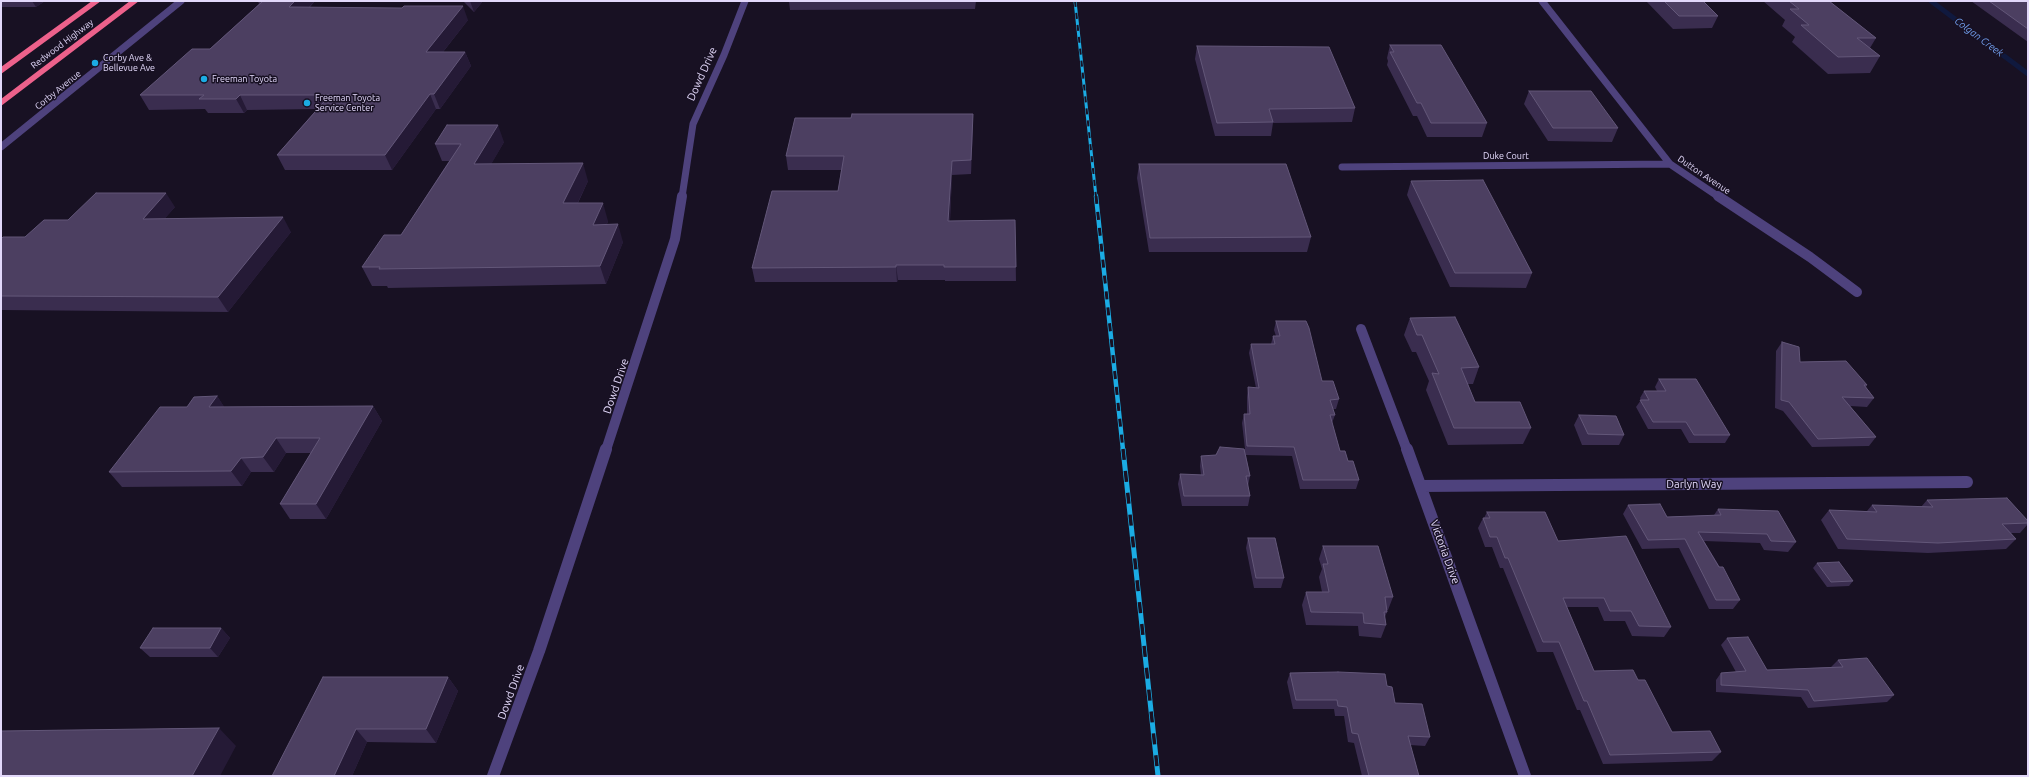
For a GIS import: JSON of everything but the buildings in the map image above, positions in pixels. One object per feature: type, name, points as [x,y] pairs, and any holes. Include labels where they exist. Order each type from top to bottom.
[{"type":"highway","name":"Redwood Highway","points":[[1,71],[97,1]]},
{"type":"highway","name":"Redwood Highway","points":[[1,103],[135,1]]},
{"type":"street","name":"Corby Avenue","points":[[1,147],[181,1]]},
{"type":"street","name":"Dowd Drive","points":[[492,776],[539,651],[675,240],[693,124],[724,55],[745,1]]},
{"type":"street","name":"Dutton Avenue","points":[[1542,1],[1670,164],[1810,257],[1857,292]]},
{"type":"street","name":"Duke Court","points":[[1342,167],[1670,164]]},
{"type":"street","name":"Victoria Drive","points":[[1361,329],[1421,486],[1525,776]]},
{"type":"street","name":"Darlyn Way","points":[[1421,486],[1967,482]]},
{"type":"waterway","name":"Colgan Creek","points":[[1931,1],[2028,74]]},
{"type":"railway","points":[[1075,1],[1096,197]]},
{"type":"railway","points":[[1096,196],[1123,450]]},
{"type":"railway","points":[[1123,449],[1158,776]]},
{"type":"place","name":"Corby Ave & Bellevue Ave","points":[[95,63]]},
{"type":"place","name":"Freeman Toyota","points":[[204,79]]},
{"type":"place","name":"Freeman Toyota Service Center","points":[[307,103]]}]
